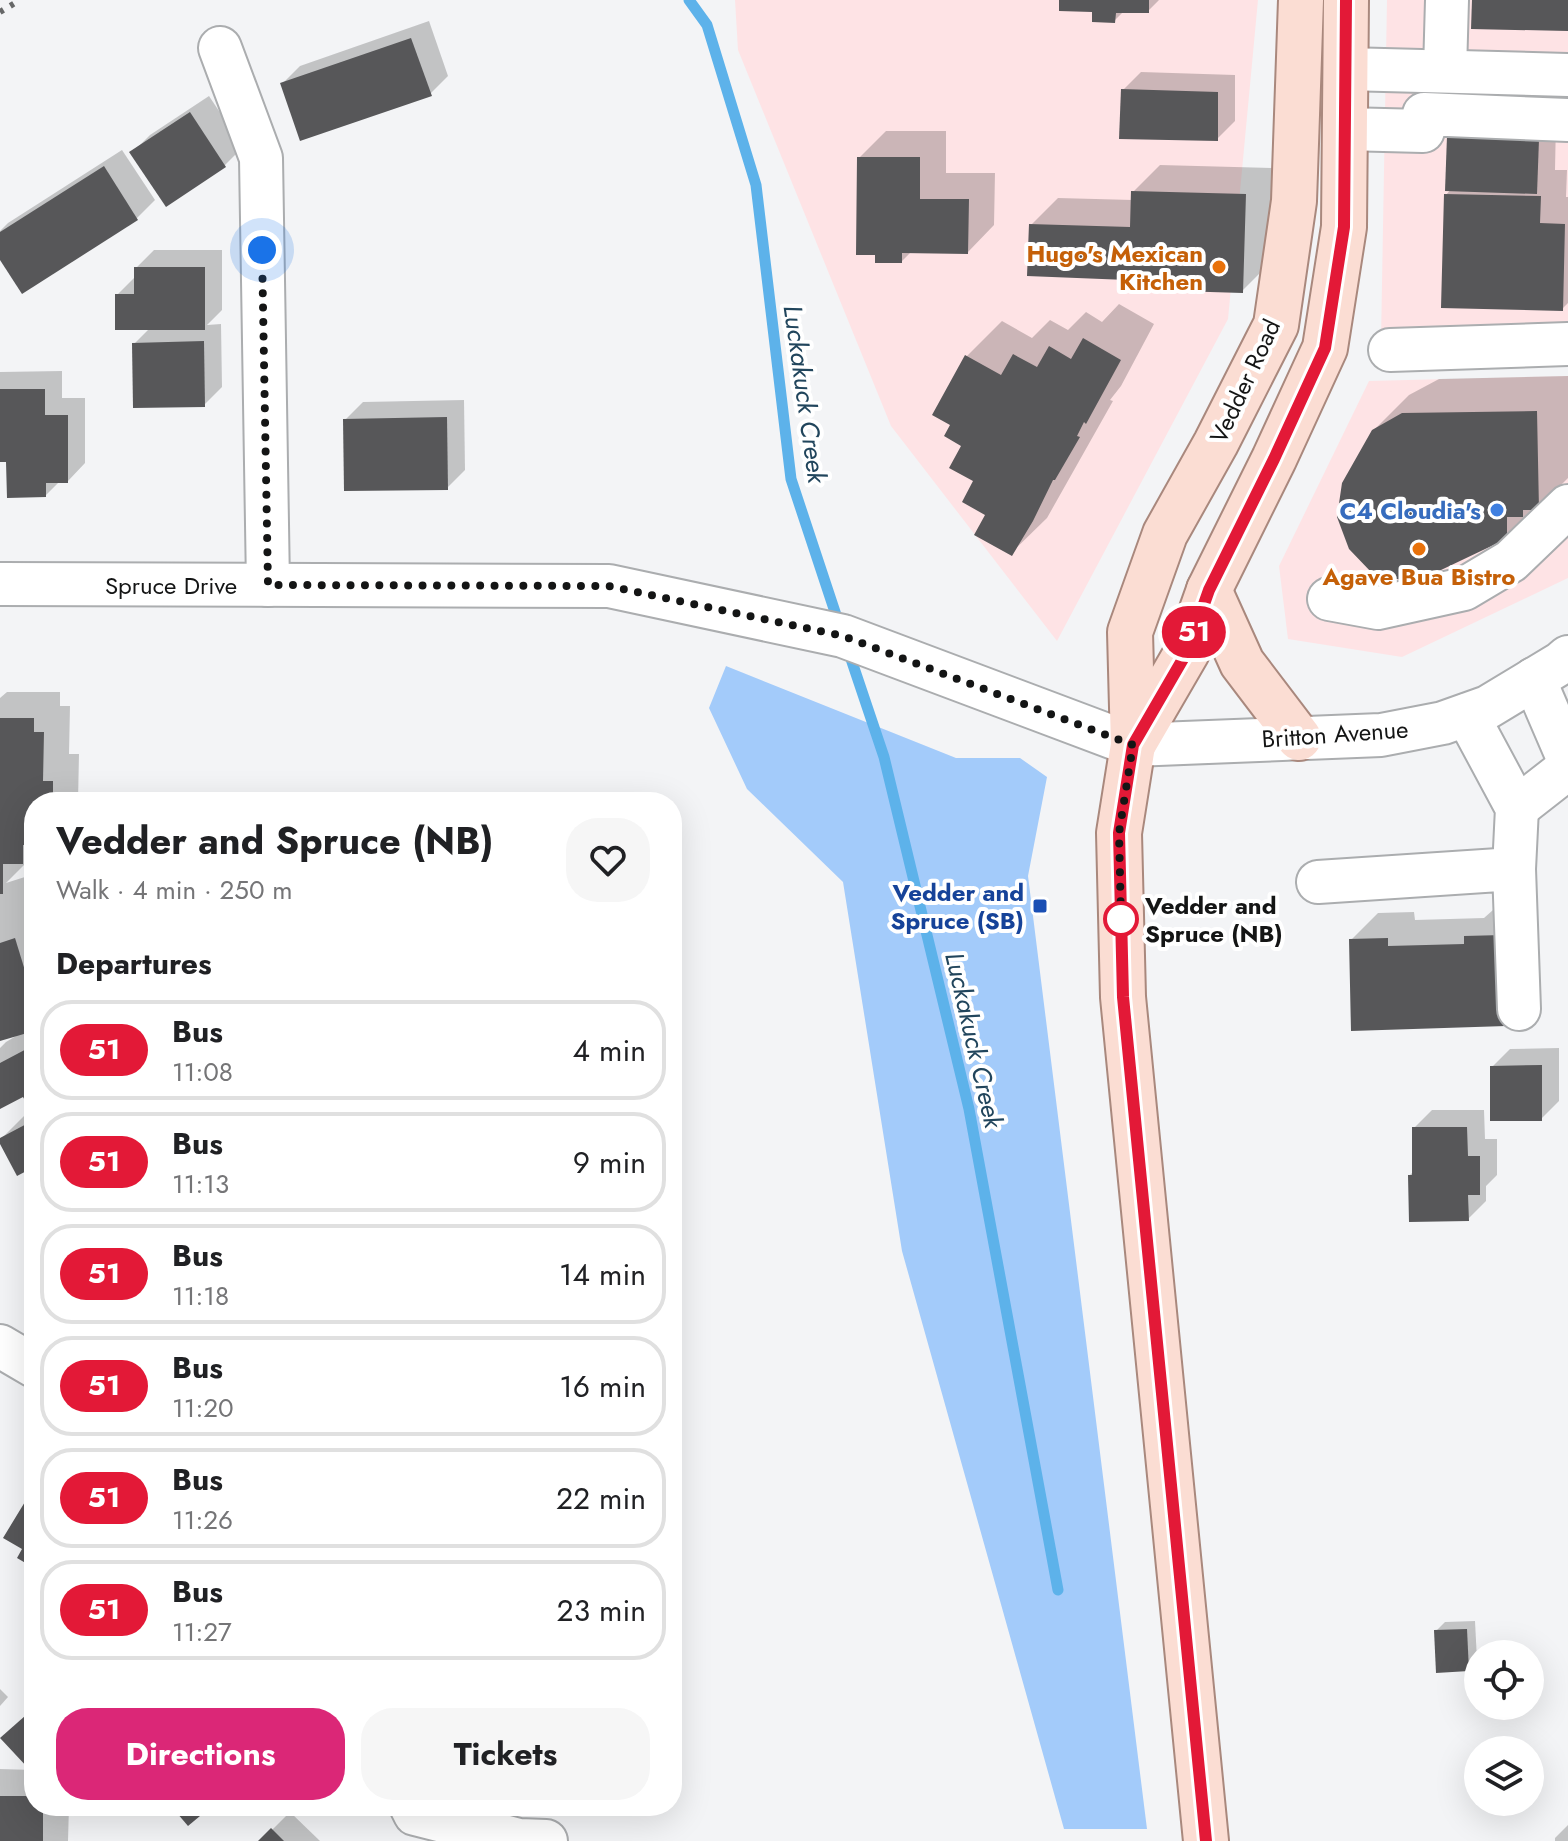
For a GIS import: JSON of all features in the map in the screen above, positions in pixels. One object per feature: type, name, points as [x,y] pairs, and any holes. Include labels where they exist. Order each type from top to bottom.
[{"type":"main road","name":"Vedder Road","points":[[1206,1841],[1123,997],[1119,833],[1133,745],[1130,632],[1165,534],[1276,325],[1294,201],[1301,0]]},
{"type":"main road","name":"Vedder Road","points":[[1133,745],[1187,652],[1209,590],[1325,348],[1344,227],[1346,0]]},
{"type":"main road","points":[[1209,590],[1242,663],[1299,738]]},
{"type":"street","points":[[1445,71],[1447,0]]},
{"type":"street","points":[[220,48],[261,158],[268,585]]},
{"type":"street","points":[[1346,69],[1568,75]]},
{"type":"street","points":[[1345,129],[1423,131],[1424,114],[1568,120]]},
{"type":"street","points":[[1390,350],[1568,344]]},
{"type":"street","points":[[1329,599],[1378,608],[1464,589],[1511,561],[1568,506]]},
{"type":"street","name":"Spruce Drive","points":[[0,584],[609,586],[843,636],[1133,745]]},
{"type":"street","name":"Britton Avenue","points":[[1133,745],[1381,735],[1443,723],[1488,707],[1551,668]]},
{"type":"street","points":[[1551,668],[1568,758]]},
{"type":"street","points":[[1467,715],[1517,808],[1514,869],[1519,1009]]},
{"type":"street","points":[[1517,808],[1568,768]]},
{"type":"street","points":[[1318,882],[1514,869]]},
{"type":"street","points":[[0,1346],[24,1360]]},
{"type":"street","points":[[423,1816],[519,1840],[546,1841]]},
{"type":"shaded area","points":[[735,0],[1258,0],[1228,319],[1057,641],[891,426],[738,50]]},
{"type":"shaded area","points":[[1387,0],[1568,0],[1568,341],[1381,341]]},
{"type":"shaded area","points":[[1568,376],[1568,578],[1402,657],[1288,639],[1279,566],[1369,381]]},
{"type":"shaded area","points":[[726,666],[956,758],[1020,758],[1047,777],[1028,876],[1147,1829],[1064,1829],[902,1251],[843,882],[747,789],[709,708]]},
{"type":"building","points":[[1059,0],[1149,0],[1149,13],[1116,13],[1115,23],[1092,22],[1092,12],[1059,11]]},
{"type":"building","points":[[1472,0],[1568,0],[1568,31],[1471,29]]},
{"type":"building","points":[[411,38],[432,96],[300,141],[280,83]]},
{"type":"building","points":[[1121,89],[1218,92],[1218,141],[1119,139]]},
{"type":"building","points":[[190,112],[226,167],[166,207],[129,152]]},
{"type":"building","points":[[1447,136],[1539,139],[1537,194],[1445,191]]},
{"type":"building","points":[[857,157],[920,157],[920,199],[969,199],[968,254],[902,253],[902,263],[875,263],[875,255],[856,255]]},
{"type":"building","points":[[104,166],[138,220],[22,294],[0,260],[0,232]]},
{"type":"building","points":[[1131,191],[1246,194],[1243,293],[1177,291],[1177,282],[1027,276],[1029,224],[1130,227]]},
{"type":"building","points":[[1444,194],[1541,196],[1540,223],[1565,224],[1563,311],[1441,308]]},
{"type":"building","points":[[134,267],[205,267],[205,330],[115,330],[115,294],[134,294]]},
{"type":"building","points":[[1083,338],[1121,360],[1012,556],[974,535],[985,515],[962,502],[973,481],[949,468],[961,446],[944,436],[950,425],[932,415],[965,355],[1001,375],[1013,354],[1037,367],[1049,346],[1071,359]]},
{"type":"building","points":[[204,341],[205,407],[133,408],[132,343]]},
{"type":"building","points":[[0,389],[45,389],[45,415],[68,415],[68,483],[46,483],[46,497],[7,498],[6,462],[0,462]]},
{"type":"building","points":[[1537,411],[1539,510],[1523,510],[1523,517],[1507,517],[1507,536],[1502,541],[1420,580],[1401,580],[1372,573],[1349,549],[1337,517],[1342,483],[1372,430],[1402,413]]},
{"type":"building","points":[[447,417],[448,490],[344,491],[343,419]]},
{"type":"building","points":[[0,718],[34,718],[34,732],[44,732],[43,781],[53,781],[53,792],[24,792],[23,864],[3,864],[3,894],[0,894]]},
{"type":"building","points":[[1503,935],[1506,1026],[1351,1031],[1349,939],[1388,938],[1388,946],[1464,944],[1464,936]]},
{"type":"building","points":[[15,938],[24,967],[24,1034],[0,1041],[0,943]]},
{"type":"building","points":[[24,1050],[24,1099],[0,1109],[0,1063]]},
{"type":"building","points":[[1542,1065],[1542,1121],[1490,1121],[1490,1066]]},
{"type":"building","points":[[24,1125],[24,1172],[17,1176],[0,1144],[0,1138]]},
{"type":"building","points":[[1412,1127],[1467,1127],[1468,1156],[1480,1156],[1480,1195],[1468,1195],[1469,1221],[1409,1222],[1408,1175],[1412,1175]]},
{"type":"building","points":[[24,1503],[24,1562],[17,1558],[22,1549],[3,1538]]},
{"type":"building","points":[[1467,1629],[1464,1671],[1436,1673],[1434,1630]]},
{"type":"building","points":[[24,1717],[24,1764],[0,1738]]},
{"type":"building","points":[[0,1796],[24,1796],[24,1816],[43,1816],[43,1841],[0,1841]]},
{"type":"building","points":[[180,1816],[200,1816],[188,1826]]},
{"type":"building","points":[[271,1828],[284,1841],[258,1841]]},
{"type":"waterway","name":"Luckakuck Creek","points":[[689,0],[707,25],[756,185],[791,479],[840,627]]},
{"type":"waterway","name":"Luckakuck Creek","points":[[847,647],[884,757],[969,1109],[1058,1590]]},
{"type":"railway","points":[[0,12],[20,0]]},
{"type":"bus line","name":"51","points":[[1206,1841],[1123,997],[1119,833],[1133,745],[1187,652],[1209,590],[1325,348],[1344,227],[1346,0]]},
{"type":"place","name":"Hugo's Mexican Kitchen","points":[[1219,267]]},
{"type":"place","name":"C4 Cloudia's","points":[[1497,510]]},
{"type":"place","name":"Agave Bua Bistro","points":[[1419,549]]},
{"type":"place","name":"Vedder and Spruce (SB)","points":[[1040,906]]},
{"type":"place","name":"Vedder and Spruce (NB)","points":[[1121,919]]},
{"type":"route","points":[[262,250],[268,585],[609,586],[843,636],[1133,745],[1119,833],[1121,919]]}]
